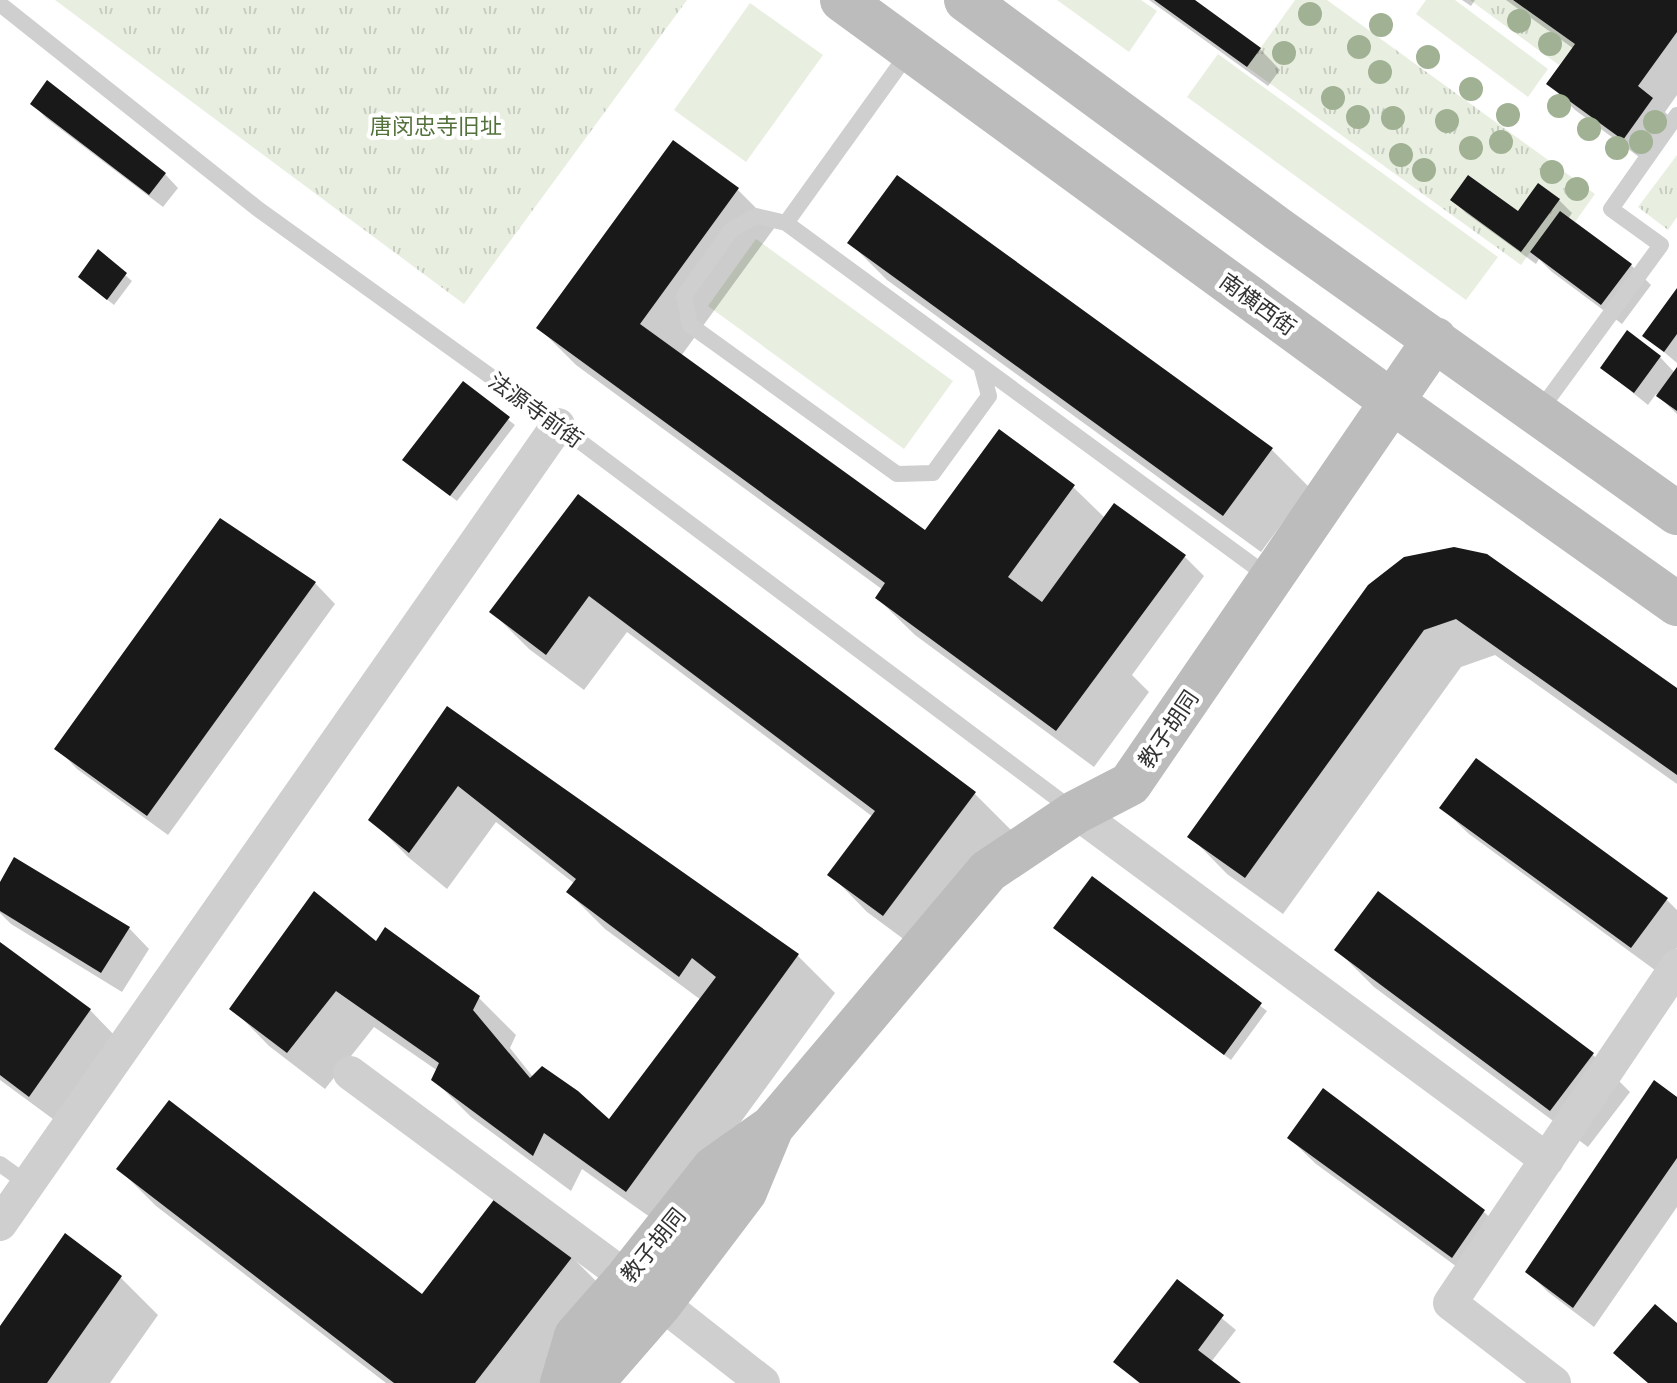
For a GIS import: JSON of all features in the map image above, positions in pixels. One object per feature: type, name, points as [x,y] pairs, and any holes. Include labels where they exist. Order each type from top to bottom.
[{"type":"main road","name":"南横西街","points":[[842,0],[1391,401],[1677,604]]},
{"type":"main road","points":[[974,2],[1278,229],[1677,513]]},
{"type":"main road","name":"教子胡同","points":[[577,1383],[601,1372],[714,1168],[772,1127],[988,871],[1076,812],[1130,784],[1435,339]]},
{"type":"main road","name":"教子胡同","points":[[562,1383],[576,1336],[644,1291]]},
{"type":"street","points":[[0,1224],[558,425]]},
{"type":"street","points":[[1076,812],[1547,1160]]},
{"type":"street","points":[[1554,1383],[1450,1303],[1677,966]]},
{"type":"street","points":[[350,1073],[763,1383]]},
{"type":"lane","name":"法源寺前街","points":[[0,4],[258,209],[558,425],[1076,812]]},
{"type":"lane","points":[[786,223],[911,50]]},
{"type":"lane","points":[[1538,413],[1661,245],[1611,209],[1677,115]]},
{"type":"lane","points":[[981,366],[989,396],[933,473],[897,474],[690,325],[684,296],[731,230],[756,216],[786,223],[981,366],[1270,578]]},
{"type":"lane","points":[[0,1164],[28,1184]]},
{"type":"green space","name":"唐闵忠寺旧址","points":[[55,0],[687,0],[464,304]]},
{"type":"green space","points":[[1057,0],[1141,0],[1157,11],[1129,52]]},
{"type":"green space","points":[[1295,0],[1327,0],[1595,194],[1575,222],[1560,211],[1521,265],[1247,67]]},
{"type":"green space","points":[[1426,0],[1455,0],[1548,69],[1528,97],[1416,14]]},
{"type":"green space","points":[[1470,0],[1513,0],[1575,44],[1559,65]]},
{"type":"green space","points":[[750,3],[823,55],[746,162],[674,110]]},
{"type":"green space","points":[[1218,54],[1498,257],[1466,300],[1187,97]]},
{"type":"green space","points":[[1677,155],[1677,217],[1668,230],[1638,207]]},
{"type":"green space","points":[[756,239],[953,381],[904,449],[708,306]]},
{"type":"building","points":[[1154,0],[1195,0],[1261,48],[1247,67]]},
{"type":"building","points":[[1513,0],[1677,0],[1677,32],[1638,86],[1653,98],[1623,140],[1546,84],[1575,44]]},
{"type":"building","points":[[47,80],[166,173],[149,195],[30,104]]},
{"type":"building","points":[[673,140],[739,188],[640,324],[925,530],[999,429],[1075,485],[1008,577],[1042,602],[1114,503],[1186,555],[1056,731],[875,598],[885,583],[536,328]]},
{"type":"building","points":[[897,175],[1273,448],[1223,516],[847,243]]},
{"type":"building","points":[[1468,175],[1518,211],[1538,183],[1560,199],[1521,252],[1450,200]]},
{"type":"building","points":[[1560,211],[1632,264],[1601,305],[1530,252]]},
{"type":"building","points":[[98,249],[127,273],[107,300],[78,277]]},
{"type":"building","points":[[1677,288],[1677,334],[1664,352],[1642,336]]},
{"type":"building","points":[[1627,330],[1661,356],[1634,393],[1600,368]]},
{"type":"building","points":[[1677,367],[1677,411],[1656,396]]},
{"type":"building","points":[[463,381],[510,417],[450,496],[402,460]]},
{"type":"building","points":[[578,494],[976,792],[883,916],[827,875],[875,811],[589,596],[546,655],[489,612]]},
{"type":"building","points":[[220,518],[316,582],[147,816],[54,749]]},
{"type":"building","points":[[1454,547],[1487,554],[1677,688],[1677,775],[1456,619],[1424,630],[1245,878],[1187,837],[1368,585],[1404,557]]},
{"type":"building","points":[[447,706],[799,954],[626,1192],[544,1133],[533,1156],[431,1080],[439,1063],[336,991],[287,1053],[229,1009],[314,891],[376,941],[385,927],[480,996],[473,1010],[530,1078],[542,1066],[578,1091],[609,1119],[716,977],[692,958],[679,977],[566,892],[576,879],[458,786],[409,853],[368,820]]},
{"type":"building","points":[[1476,758],[1668,898],[1631,948],[1439,808]]},
{"type":"building","points":[[14,857],[130,927],[101,973],[0,911],[0,882]]},
{"type":"building","points":[[1092,876],[1262,1003],[1224,1055],[1053,928]]},
{"type":"building","points":[[1378,891],[1594,1053],[1550,1111],[1334,950]]},
{"type":"building","points":[[0,942],[91,1009],[29,1097],[0,1075]]},
{"type":"building","points":[[1654,1080],[1677,1097],[1677,1158],[1573,1308],[1525,1272]]},
{"type":"building","points":[[1323,1088],[1485,1210],[1452,1258],[1287,1138]]},
{"type":"building","points":[[169,1100],[422,1294],[496,1197],[573,1256],[475,1383],[394,1383],[116,1169]]},
{"type":"building","points":[[65,1233],[122,1276],[47,1383],[0,1383],[0,1326]]},
{"type":"building","points":[[1177,1279],[1224,1315],[1198,1350],[1241,1383],[1140,1383],[1113,1362]]},
{"type":"building","points":[[1655,1304],[1677,1323],[1677,1383],[1648,1383],[1613,1353]]}]
